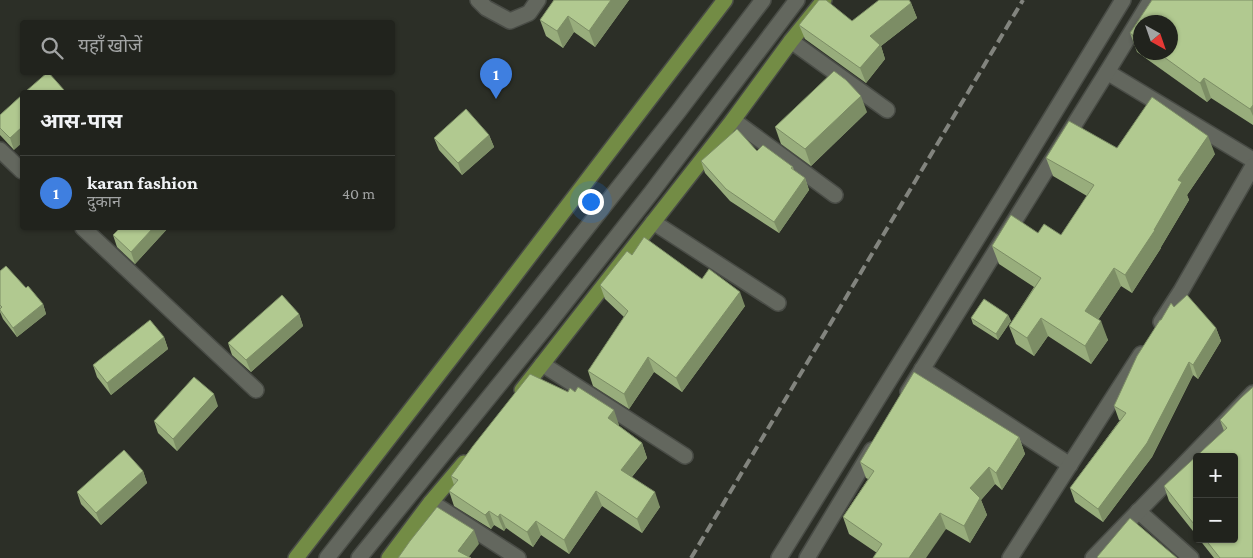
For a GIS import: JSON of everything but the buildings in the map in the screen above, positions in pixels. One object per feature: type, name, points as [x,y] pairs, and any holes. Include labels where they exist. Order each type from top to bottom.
[{"type":"main road","points":[[296,558],[725,0]]},
{"type":"main road","points":[[513,401],[733,120],[791,41],[824,0]]},
{"type":"main road","points":[[389,558],[431,502],[472,453]]},
{"type":"street","points":[[478,0],[486,8],[510,21],[529,13],[538,0]]},
{"type":"street","points":[[327,558],[678,112],[763,0]]},
{"type":"street","points":[[359,558],[555,316],[797,0]]},
{"type":"street","points":[[778,558],[1123,0]]},
{"type":"street","points":[[902,402],[1151,0]]},
{"type":"street","points":[[791,41],[886,110]]},
{"type":"street","points":[[1108,72],[1253,160]]},
{"type":"street","points":[[733,120],[835,195]]},
{"type":"street","points":[[0,150],[20,169]]},
{"type":"street","points":[[1010,558],[1181,291],[1253,166]]},
{"type":"street","points":[[653,222],[778,303]]},
{"type":"street","points":[[84,230],[256,390]]},
{"type":"street","points":[[542,364],[685,456]]},
{"type":"street","points":[[922,369],[1070,465]]},
{"type":"street","points":[[1094,558],[1253,393]]},
{"type":"street","points":[[807,558],[882,434]]},
{"type":"street","points":[[431,502],[518,558]]},
{"type":"street","points":[[1138,512],[1191,558]]},
{"type":"railway","points":[[691,558],[1023,0]]},
{"type":"place","name":"karan fashion","points":[[496,99]]}]
